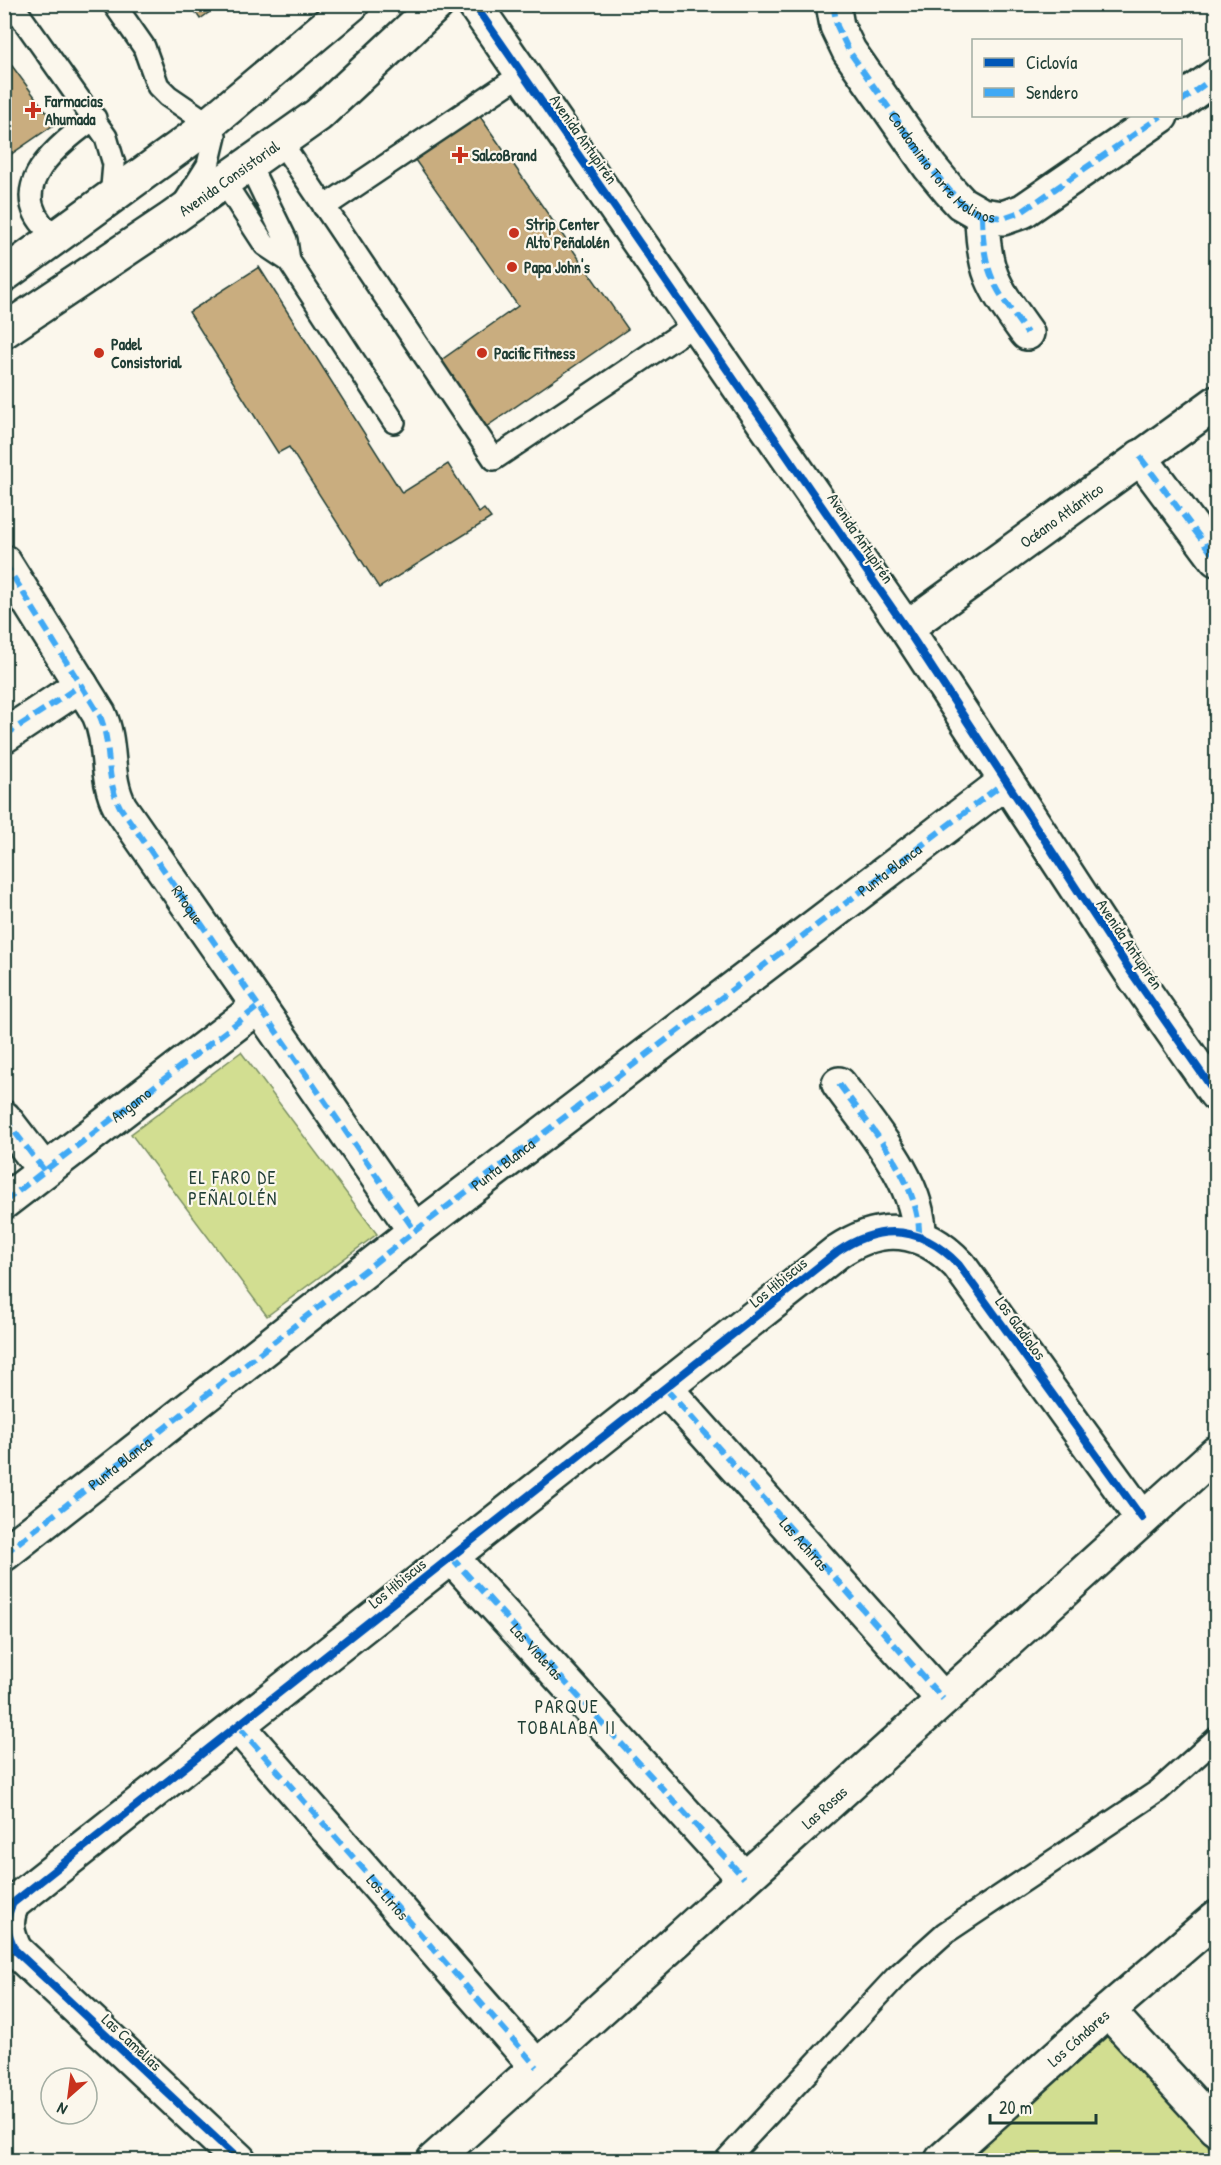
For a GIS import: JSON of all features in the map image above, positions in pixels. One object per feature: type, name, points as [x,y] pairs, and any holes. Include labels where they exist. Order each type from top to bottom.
[{"type":"street","points":[[4,275],[106,202],[208,124],[352,4]]},
{"type":"street","name":"Avenida Consistorial","points":[[4,331],[281,142],[353,85],[437,4]]},
{"type":"street","name":"Avenida Antupirén","points":[[474,4],[906,628],[1131,972],[1216,1094]]},
{"type":"street","name":"Condominio Torre Molinos","points":[[833,4],[837,26],[845,44],[930,167],[962,203],[982,215],[1003,218],[1023,211],[1160,117]]},
{"type":"street","points":[[1182,101],[1216,76]]},
{"type":"street","points":[[982,215],[984,252],[992,282],[1027,333]]},
{"type":"street","name":"Océano Atlántico","points":[[906,628],[1216,403]]},
{"type":"street","points":[[1140,457],[1216,559]]},
{"type":"street","name":"Ritoque","points":[[4,562],[104,725],[110,785],[120,807],[415,1231]]},
{"type":"street","points":[[4,736],[81,685]]},
{"type":"street","name":"Punta Blanca","points":[[4,1554],[415,1231],[1006,781]]},
{"type":"street","name":"Angamo","points":[[4,1202],[258,1006]]},
{"type":"street","points":[[840,1084],[892,1160],[909,1191],[917,1208],[919,1236]]},
{"type":"street","points":[[4,1118],[44,1170]]},
{"type":"street","name":"Los Gladiolos","points":[[837,1252],[852,1242],[891,1232],[919,1236],[946,1252],[959,1265],[1142,1518]]},
{"type":"street","name":"Los Hibiscus","points":[[10,1950],[8,1913],[22,1893],[239,1727],[837,1252]]},
{"type":"street","name":"Las Achiras","points":[[666,1389],[943,1699]]},
{"type":"street","name":"Las Rosas","points":[[434,2160],[1216,1453]]},
{"type":"street","name":"Las Violetas","points":[[451,1557],[744,1878]]},
{"type":"street","name":"Los Lirios","points":[[239,1727],[537,2067]]},
{"type":"street","name":"Los Cóndores","points":[[953,2157],[1108,2011],[1216,1918]]},
{"type":"street","name":"Las Camelias","points":[[10,1950],[239,2160]]},
{"type":"street","points":[[1108,2011],[1216,2128]]},
{"type":"lane","points":[[12,4],[95,118],[112,156],[114,177],[106,202]]},
{"type":"lane","points":[[114,4],[144,47],[158,86],[168,96],[208,124],[215,136],[208,165],[190,195],[171,219]]},
{"type":"lane","points":[[324,207],[522,74]]},
{"type":"lane","points":[[57,238],[22,218],[14,200],[16,183],[37,159],[95,118]]},
{"type":"lane","points":[[281,142],[494,459],[697,323]]},
{"type":"lane","points":[[237,173],[265,245],[289,261],[394,422]]},
{"type":"lane","points":[[237,173],[286,240],[289,261]]},
{"type":"lane","points":[[726,2160],[896,1977],[945,1933],[1158,1791],[1216,1739]]},
{"type":"green space","points":[[241,1052],[377,1234],[267,1316],[131,1134]]},
{"type":"green space","points":[[1104,2024],[1216,2155],[1216,2160],[974,2160],[965,2152]]},
{"type":"building","points":[[190,4],[221,4],[200,19]]},
{"type":"building","points":[[4,55],[55,124],[4,159]]},
{"type":"building","name":"Strip Center Alto Peñalolén","points":[[479,115],[628,329],[483,429],[437,363],[518,306],[415,160]]},
{"type":"building","points":[[259,267],[402,493],[448,464],[479,513],[484,509],[491,518],[379,588],[289,447],[278,453],[189,312]]},
{"type":"marked path","points":[[833,4],[837,26],[849,51],[930,167],[961,203],[982,215],[1003,218],[1023,211],[1160,117]]},
{"type":"marked path","points":[[1182,101],[1216,76]]},
{"type":"marked path","points":[[982,215],[985,252],[992,279],[1027,333]]},
{"type":"marked path","points":[[1140,457],[1216,559]]},
{"type":"marked path","points":[[4,562],[99,714],[106,737],[112,784],[120,807],[415,1231]]},
{"type":"marked path","points":[[4,736],[81,685]]},
{"type":"marked path","points":[[4,1554],[415,1231],[1006,781]]},
{"type":"marked path","points":[[4,1202],[259,1006]]},
{"type":"marked path","points":[[839,1084],[878,1137],[902,1176],[912,1196],[919,1236]]},
{"type":"marked path","points":[[4,1118],[44,1170]]},
{"type":"marked path","points":[[666,1389],[943,1699]]},
{"type":"marked path","points":[[451,1557],[744,1878]]},
{"type":"marked path","points":[[239,1727],[537,2067]]},
{"type":"cycle path","points":[[474,4],[906,628],[1131,972],[1216,1094]]},
{"type":"cycle path","points":[[239,2160],[15,1950],[8,1926],[8,1915],[13,1903],[837,1252],[853,1242],[885,1233],[916,1236],[931,1242],[945,1252],[959,1265],[1142,1518]]},
{"type":"place","name":"Farmacias Ahumada","points":[[33,110]]},
{"type":"place","name":"SalcoBrand","points":[[460,155]]},
{"type":"place","name":"Strip Center Alto Peñalolén","points":[[514,233]]},
{"type":"place","name":"Papa John's","points":[[512,267]]},
{"type":"place","name":"Padel Consistorial","points":[[99,353]]},
{"type":"place","name":"Pacific Fitness","points":[[482,353]]},
{"type":"district","name":"EL FARO DE PEÑALOLÉN","points":[[233,1188]]},
{"type":"district","name":"PARQUE TOBALABA II","points":[[567,1717]]}]
